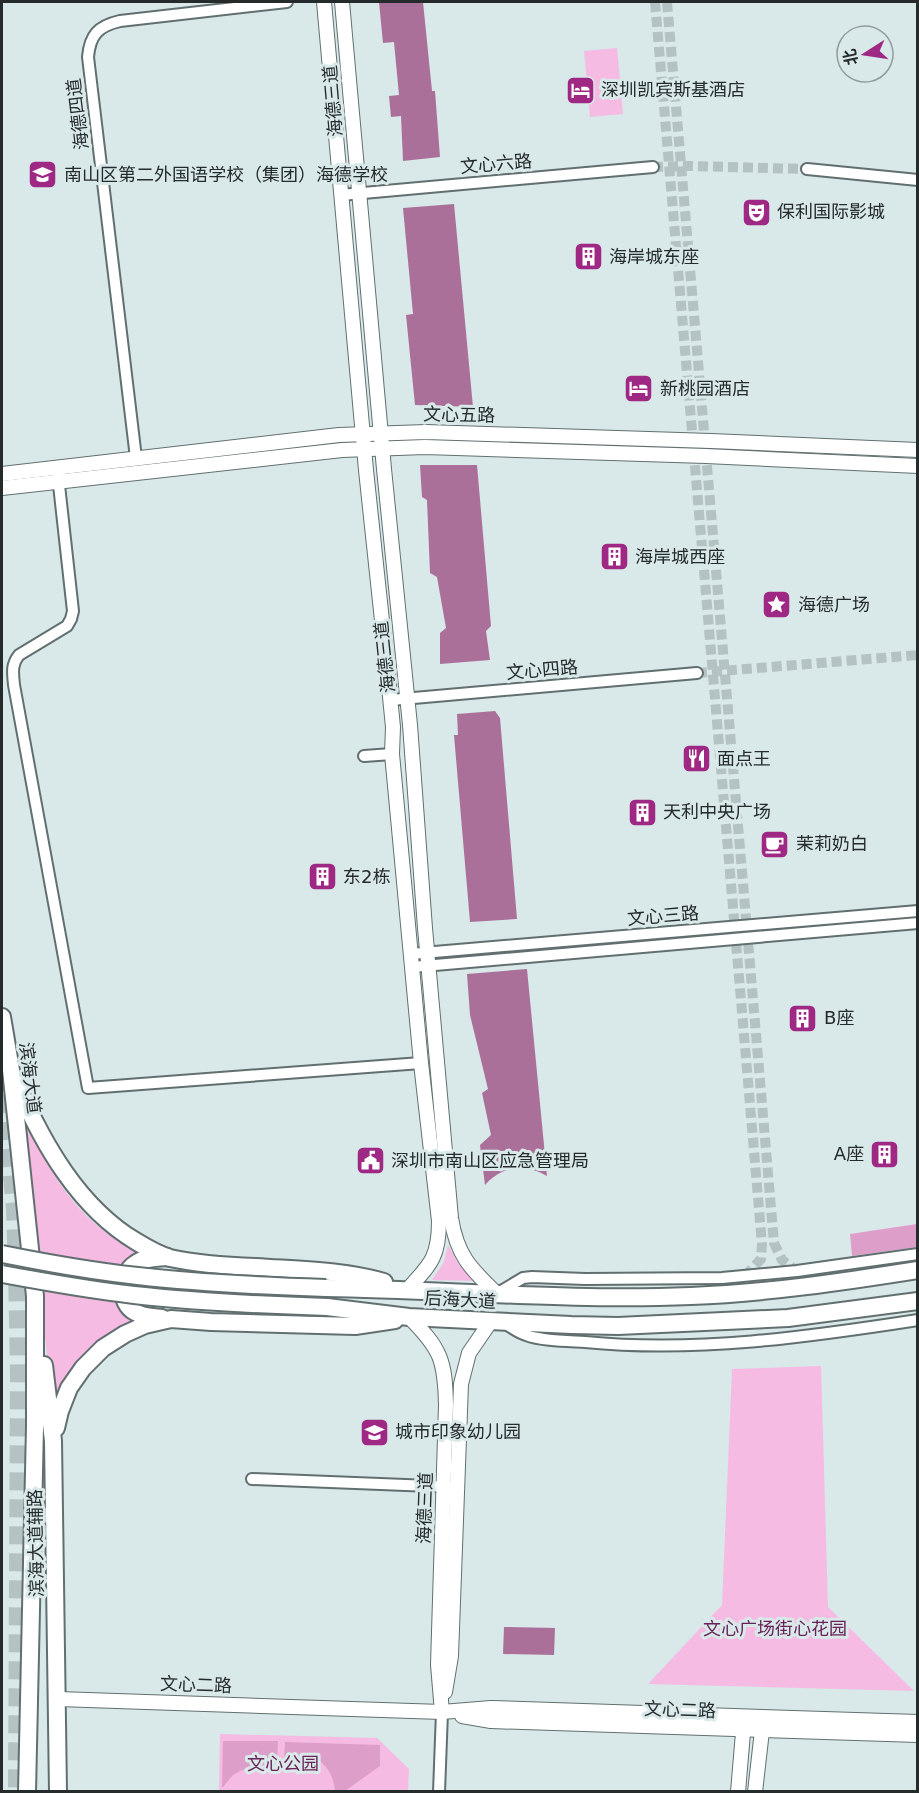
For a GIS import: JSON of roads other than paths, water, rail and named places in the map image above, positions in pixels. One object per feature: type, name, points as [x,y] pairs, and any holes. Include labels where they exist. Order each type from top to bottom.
[{"type":"main road","name":"滨海大道","points":[[2,1017],[11,1070],[35,1296],[35,1425],[27,1791]]},
{"type":"main road","points":[[11,1070],[32,1120],[51,1153],[98,1214],[121,1233],[168,1257]]},
{"type":"main road","name":"后海大道","points":[[2,1254],[139,1277],[206,1282],[616,1297],[724,1294],[799,1288],[918,1270]]},
{"type":"main road","points":[[407,1290],[369,1278],[347,1274],[224,1265],[168,1257],[135,1263],[128,1270],[123,1281],[124,1300],[134,1312],[171,1319],[355,1326],[408,1317]]},
{"type":"main road","name":"后海大道","points":[[2,1274],[133,1295],[216,1302],[327,1307],[408,1317],[618,1326],[810,1316],[918,1301]]},
{"type":"main road","name":"滨海大道辅路","points":[[35,1296],[53,1441],[58,1791]]},
{"type":"main road","points":[[53,1441],[69,1388],[83,1368],[103,1348],[125,1334],[145,1325],[171,1319]]},
{"type":"street","name":"海德四道","points":[[136,458],[88,57],[89,46],[98,30],[107,24],[287,2]]},
{"type":"street","name":"海德三道","points":[[324,2],[364,449],[391,700],[392,754],[421,1063],[439,1221],[439,1237],[435,1254],[427,1269],[407,1290]]},
{"type":"street","name":"海德三道","points":[[342,2],[382,448],[408,698],[428,959],[453,1228],[465,1260],[497,1294]]},
{"type":"street","name":"文心六路","points":[[341,195],[653,167]]},
{"type":"street","points":[[807,169],[918,180]]},
{"type":"street","name":"文心五路","points":[[2,488],[136,458],[363,434],[469,433],[918,450]]},
{"type":"street","name":"文心五路","points":[[2,474],[57,474],[342,450],[425,447],[706,456],[918,466]]},
{"type":"street","points":[[57,474],[73,611],[71,620],[67,626],[19,656],[14,661],[12,669],[88,1088],[421,1063]]},
{"type":"street","name":"文心四路","points":[[391,700],[697,674]]},
{"type":"street","points":[[364,756],[392,754]]},
{"type":"street","name":"文心三路","points":[[412,961],[918,911]]},
{"type":"street","name":"文心三路","points":[[428,959],[918,923]]},
{"type":"street","points":[[497,1294],[523,1278],[532,1277],[606,1280],[722,1278],[797,1271],[918,1254]]},
{"type":"street","name":"海德三道","points":[[408,1317],[433,1343],[445,1376],[450,1487]]},
{"type":"street","points":[[497,1321],[526,1336],[609,1345],[648,1346],[766,1340],[918,1320]]},
{"type":"street","name":"海德三道","points":[[438,1791],[442,1712],[438,1665],[450,1487],[463,1374],[469,1353],[497,1321]]},
{"type":"street","points":[[252,1479],[450,1487]]},
{"type":"street","name":"文心二路","points":[[58,1699],[442,1712],[491,1721],[744,1723],[918,1735]]},
{"type":"street","name":"文心二路","points":[[763,1724],[918,1722]]},
{"type":"street","points":[[738,1791],[744,1723]]},
{"type":"street","points":[[756,1791],[763,1724]]},
{"type":"tunnel","points":[[655,2],[762,1244],[761,1259],[745,1276]]},
{"type":"tunnel","points":[[667,2],[774,1243],[782,1260],[797,1271]]},
{"type":"tunnel","points":[[653,167],[807,169]]},
{"type":"tunnel","points":[[697,673],[918,655]]},
{"type":"tunnel","points":[[2,1068],[15,1209],[17,1270],[19,1374],[17,1792]]},
{"type":"place","name":"深圳凯宾斯基酒店","points":[[580,90]]},
{"type":"place","name":"南山区第二外国语学校（集团）海德学校","points":[[43,175]]},
{"type":"place","name":"保利国际影城","points":[[756,212]]},
{"type":"place","name":"海岸城东座","points":[[588,257]]},
{"type":"place","name":"新桃园酒店","points":[[639,389]]},
{"type":"place","name":"海岸城西座","points":[[614,557]]},
{"type":"place","name":"海德广场","points":[[777,605]]},
{"type":"place","name":"面点王","points":[[696,759]]},
{"type":"place","name":"天利中央广场","points":[[642,812]]},
{"type":"place","name":"茉莉奶白","points":[[775,844]]},
{"type":"place","name":"东2栋","points":[[322,877]]},
{"type":"place","name":"B座","points":[[803,1018]]},
{"type":"place","name":"A座","points":[[885,1154]]},
{"type":"place","name":"深圳市南山区应急管理局","points":[[370,1161]]},
{"type":"place","name":"城市印象幼儿园","points":[[374,1432]]},
{"type":"park label","name":"文心广场街心花园","points":[[775,1629]]},
{"type":"park label","name":"文心公园","points":[[283,1764]]}]
